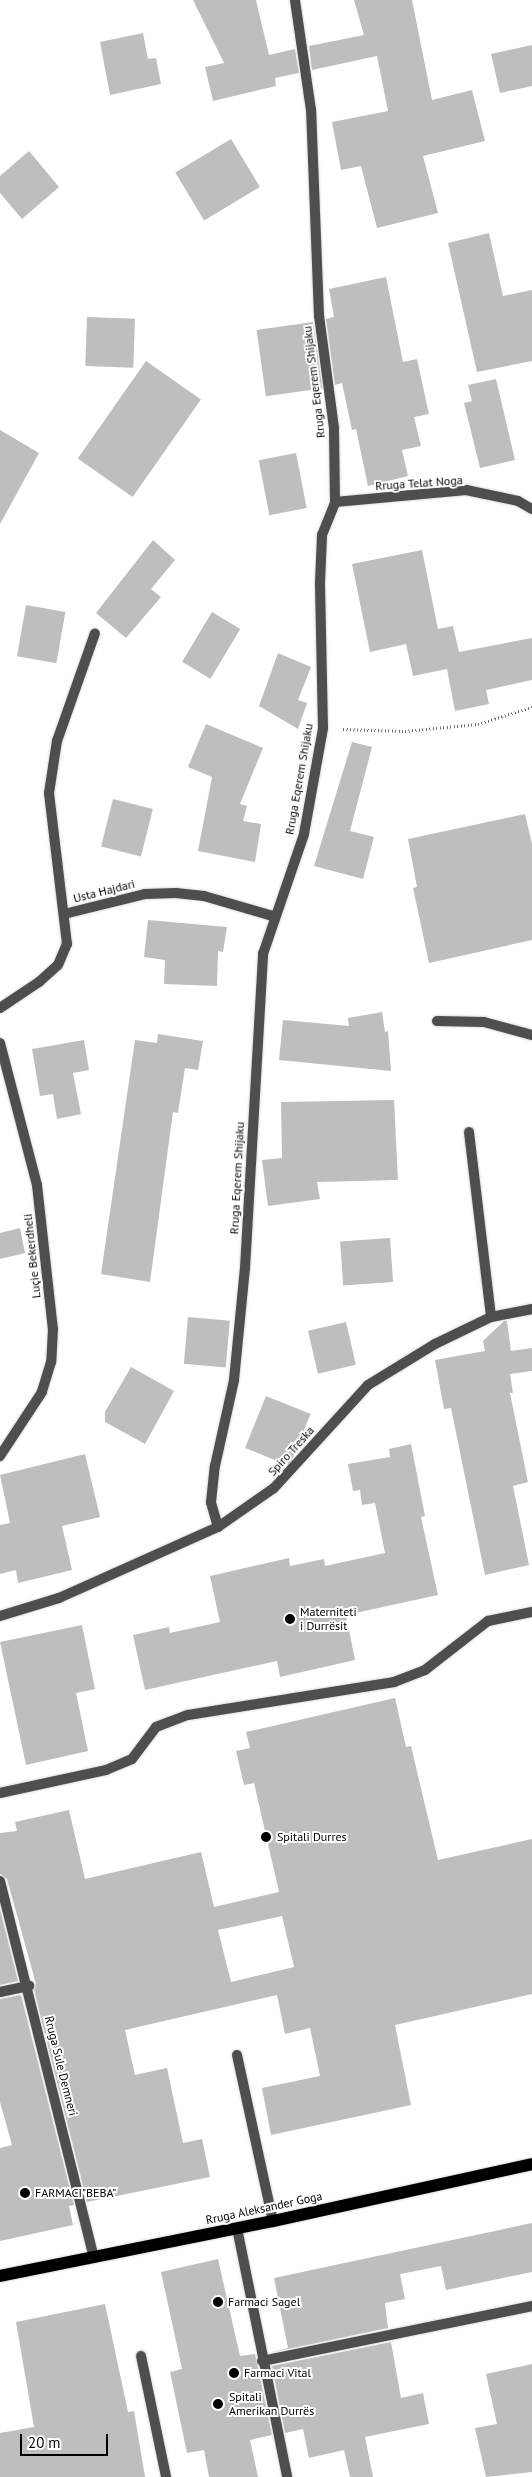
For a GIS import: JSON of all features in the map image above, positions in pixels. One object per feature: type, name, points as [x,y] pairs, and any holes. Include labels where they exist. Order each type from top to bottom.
[{"type":"main road","name":"Rruga Aleksander Goga","points":[[0,2276],[273,2221],[532,2164]]},
{"type":"street","name":"Rruga Eqerem Shijaku","points":[[218,1527],[211,1502],[215,1466],[234,1380],[245,1268],[263,954],[273,916],[290,879],[304,834],[323,728],[320,583],[322,535],[335,502],[334,428],[319,316],[312,110],[295,0]]},
{"type":"street","name":"Rruga Telat Noga","points":[[335,502],[466,490],[518,501],[532,508]]},
{"type":"street","points":[[64,914],[49,793],[57,741],[95,633]]},
{"type":"street","name":"Usta Hajdari","points":[[0,1008],[39,982],[58,965],[67,944],[64,914],[144,894],[176,893],[204,896],[273,916]]},
{"type":"street","points":[[437,1021],[484,1022],[532,1035]]},
{"type":"street","name":"Luçie Bekerdheli","points":[[0,1043],[37,1185],[53,1329],[51,1362],[42,1392],[0,1456]]},
{"type":"street","points":[[469,1132],[491,1317]]},
{"type":"street","name":"Spiro Treska","points":[[0,1616],[59,1598],[218,1527],[274,1488],[368,1385],[435,1344],[491,1317],[532,1308]]},
{"type":"street","points":[[0,1793],[106,1770],[132,1759],[156,1727],[188,1715],[394,1682],[425,1670],[488,1621],[532,1612]]},
{"type":"street","name":"Rruga Sule Demneri","points":[[0,1881],[28,1986],[94,2257]]},
{"type":"street","points":[[0,1992],[28,1986]]},
{"type":"street","points":[[237,2055],[273,2221]]},
{"type":"street","points":[[237,2228],[262,2362],[287,2477]]},
{"type":"street","points":[[262,2362],[532,2306]]},
{"type":"street","points":[[141,2356],[166,2477]]},
{"type":"path","points":[[323,728],[405,731],[478,724],[532,707]]},
{"type":"building","points":[[193,0],[256,0],[269,55],[295,49],[299,73],[275,78],[276,86],[213,101],[205,67],[224,63]]},
{"type":"building","points":[[354,0],[412,0],[432,100],[472,90],[485,141],[423,156],[438,213],[377,228],[361,166],[341,170],[332,122],[388,111],[377,56],[312,70],[309,46],[364,35]]},
{"type":"building","points":[[143,33],[148,59],[156,58],[161,84],[110,95],[100,42]]},
{"type":"building","points":[[532,45],[532,86],[500,93],[491,54]]},
{"type":"building","points":[[231,139],[260,187],[204,220],[175,172]]},
{"type":"building","points":[[29,151],[59,187],[22,219],[0,193],[0,176]]},
{"type":"building","points":[[489,233],[503,296],[532,290],[532,361],[477,372],[448,243]]},
{"type":"building","points":[[386,277],[403,362],[417,359],[429,414],[414,417],[421,446],[402,450],[408,476],[368,486],[356,429],[352,430],[342,383],[335,385],[326,319],[334,317],[329,289]]},
{"type":"building","points":[[87,317],[135,319],[133,368],[85,366]]},
{"type":"building","points":[[313,322],[322,388],[266,396],[257,330]]},
{"type":"building","points":[[146,361],[201,399],[133,497],[78,458]]},
{"type":"building","points":[[496,379],[515,460],[480,468],[464,403],[472,401],[468,385]]},
{"type":"building","points":[[0,430],[39,453],[0,524]]},
{"type":"building","points":[[296,453],[307,508],[269,515],[259,460]]},
{"type":"building","points":[[153,540],[175,560],[151,589],[161,597],[126,638],[96,613]]},
{"type":"building","points":[[422,550],[438,629],[453,626],[459,652],[532,638],[532,680],[486,690],[489,704],[455,711],[447,669],[413,676],[406,644],[370,652],[352,564]]},
{"type":"building","points":[[26,605],[65,612],[56,663],[17,656]]},
{"type":"building","points":[[212,612],[240,629],[210,679],[182,662]]},
{"type":"building","points":[[278,653],[311,667],[298,700],[307,703],[298,729],[259,706]]},
{"type":"building","points":[[206,724],[263,748],[240,804],[247,806],[243,821],[261,824],[255,862],[198,851],[212,777],[188,767]]},
{"type":"building","points":[[352,742],[372,747],[350,831],[374,837],[363,879],[314,866]]},
{"type":"building","points":[[113,799],[153,809],[141,856],[101,847]]},
{"type":"building","points":[[525,814],[532,844],[532,940],[429,963],[413,888],[417,887],[408,839]]},
{"type":"building","points":[[148,920],[227,927],[223,952],[218,951],[217,986],[164,984],[165,960],[144,957]]},
{"type":"building","points":[[382,1012],[385,1032],[388,1031],[391,1071],[279,1060],[283,1020],[349,1026],[348,1018]]},
{"type":"building","points":[[158,1034],[203,1041],[198,1070],[185,1068],[178,1113],[173,1112],[150,1282],[101,1274],[135,1040],[157,1043]]},
{"type":"building","points":[[84,1040],[89,1070],[73,1073],[81,1114],[57,1119],[53,1094],[40,1096],[32,1049]]},
{"type":"building","points":[[394,1100],[398,1180],[317,1182],[320,1199],[268,1206],[262,1160],[282,1158],[281,1102]]},
{"type":"building","points":[[20,1228],[25,1253],[0,1259],[0,1233]]},
{"type":"building","points":[[390,1238],[393,1282],[343,1285],[340,1241]]},
{"type":"building","points":[[188,1317],[230,1321],[226,1367],[184,1364]]},
{"type":"building","points":[[504,1321],[507,1321],[511,1351],[532,1348],[532,1371],[510,1374],[513,1393],[510,1393],[528,1482],[513,1486],[529,1565],[485,1575],[451,1408],[444,1409],[435,1360],[485,1351],[483,1341]]},
{"type":"building","points":[[346,1322],[356,1365],[318,1374],[308,1331]]},
{"type":"building","points":[[131,1367],[174,1391],[145,1444],[105,1422],[105,1412]]},
{"type":"building","points":[[266,1396],[311,1414],[290,1466],[245,1448]]},
{"type":"building","name":"Materniteti i Durrësit","points":[[411,1444],[425,1516],[421,1517],[438,1595],[346,1615],[355,1660],[280,1677],[277,1661],[145,1690],[133,1635],[169,1627],[170,1633],[220,1622],[210,1576],[289,1558],[290,1566],[324,1559],[325,1566],[385,1553],[375,1503],[362,1505],[360,1490],[353,1491],[348,1464],[390,1457],[389,1449]]},
{"type":"building","points":[[85,1454],[100,1517],[62,1526],[72,1570],[18,1583],[16,1570],[0,1574],[0,1525],[10,1523],[0,1475]]},
{"type":"building","points":[[82,1625],[95,1689],[76,1693],[88,1751],[26,1765],[0,1642]]},
{"type":"building","name":"Spitali Durres","points":[[395,1698],[406,1747],[411,1746],[438,1860],[532,1839],[532,1994],[395,2025],[411,2105],[271,2135],[262,2088],[320,2076],[310,2028],[285,2034],[277,1995],[125,2030],[135,2075],[167,2068],[183,2143],[202,2139],[210,2177],[87,2202],[34,1990],[36,1984],[7,1879],[0,1874],[0,1833],[17,1831],[15,1822],[69,1810],[85,1879],[201,1852],[214,1907],[279,1892],[254,1783],[244,1785],[236,1751],[250,1748],[246,1732]],"holes":[[[282,1916],[294,1967],[231,1982],[218,1930]]]},
{"type":"building","points":[[0,1909],[18,1981],[0,1985]]},
{"type":"building","points":[[21,1995],[74,2205],[69,2206],[73,2225],[0,2241],[0,2148],[12,2145],[0,2102],[0,1999]]},
{"type":"building","points":[[532,2223],[532,2272],[446,2290],[441,2266],[400,2274],[405,2299],[385,2303],[388,2328],[269,2353],[288,2348],[274,2278]]},
{"type":"building","points":[[218,2259],[240,2356],[255,2354],[272,2435],[250,2440],[258,2477],[209,2477],[204,2450],[187,2453],[170,2372],[182,2369],[161,2272]]},
{"type":"building","points":[[105,2304],[128,2412],[134,2411],[145,2477],[0,2477],[0,2433],[34,2427],[16,2322]]},
{"type":"building","points":[[391,2342],[401,2398],[423,2393],[429,2424],[365,2437],[373,2477],[350,2477],[344,2450],[309,2458],[303,2429],[285,2433],[272,2366]]},
{"type":"building","points":[[532,2364],[532,2472],[486,2477],[475,2428],[497,2424],[486,2374]]},
{"type":"place","name":"Materniteti i Durrësit","points":[[290,1619]]},
{"type":"place","name":"Spitali Durres","points":[[266,1837]]},
{"type":"place","name":"FARMACI\"BEBA\"","points":[[25,2193]]},
{"type":"place","name":"Farmaci Sagel","points":[[218,2302]]},
{"type":"place","name":"Farmaci Vital","points":[[234,2373]]},
{"type":"place","name":"Spitali Amerikan Durrës","points":[[218,2404]]}]
